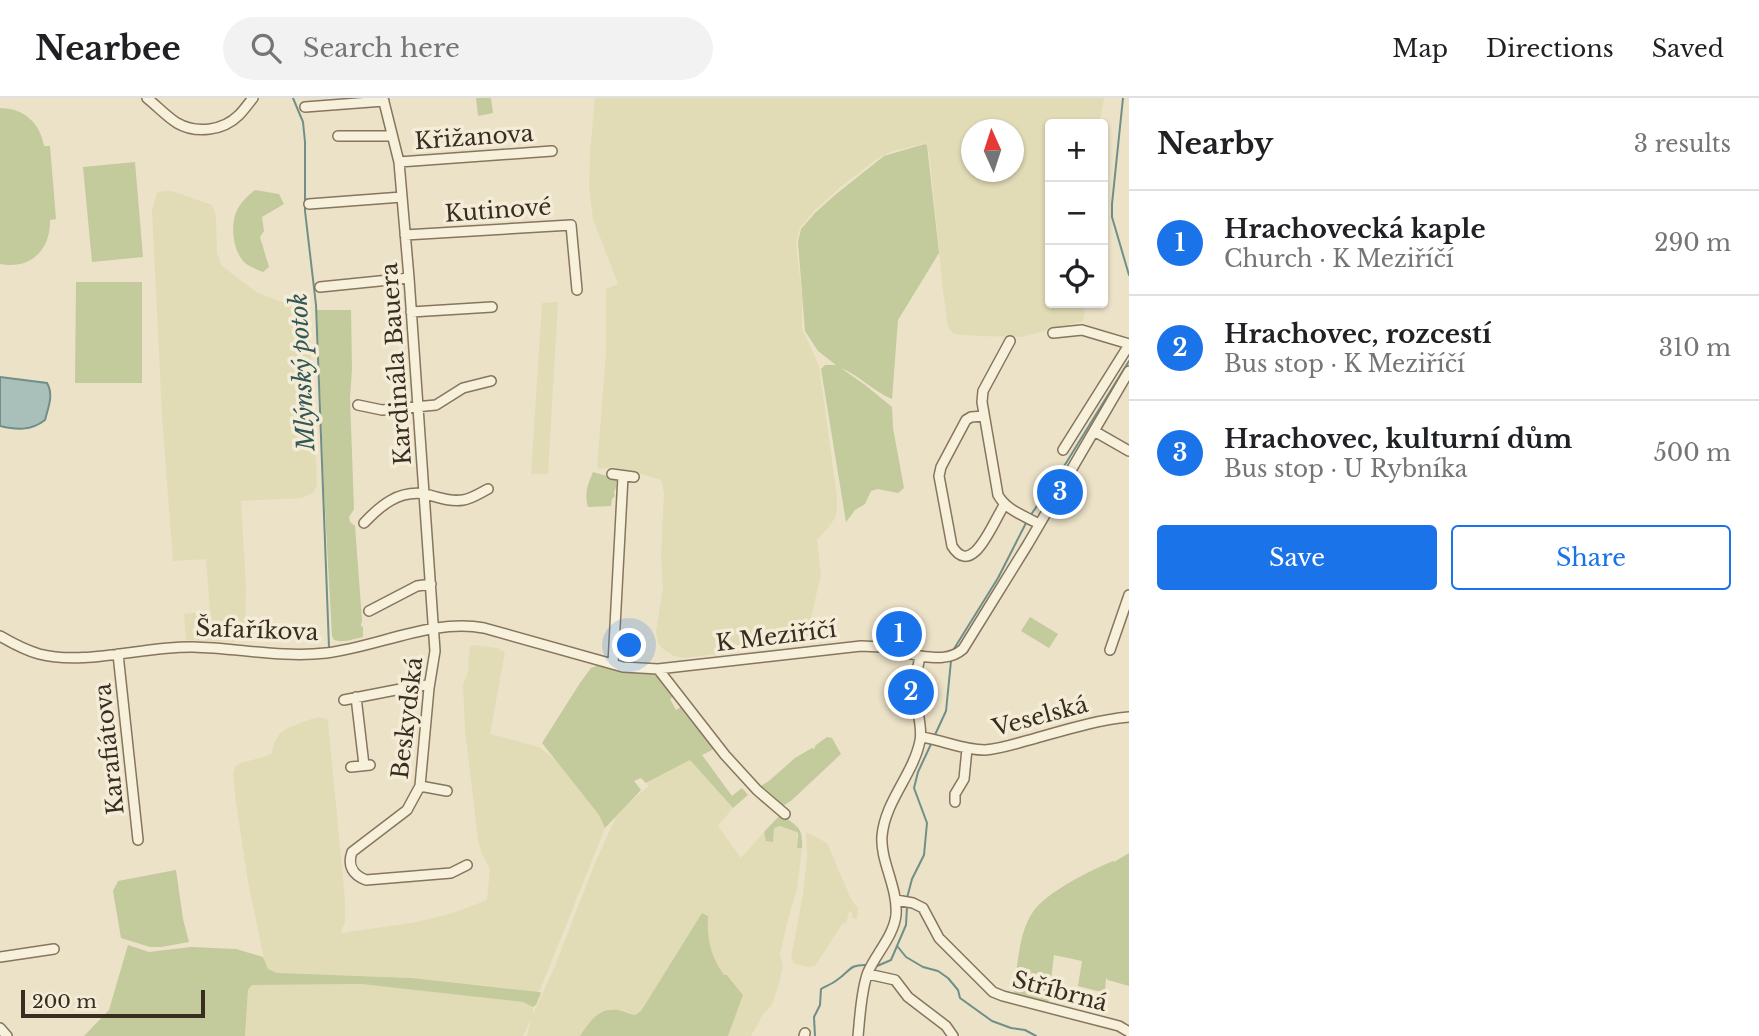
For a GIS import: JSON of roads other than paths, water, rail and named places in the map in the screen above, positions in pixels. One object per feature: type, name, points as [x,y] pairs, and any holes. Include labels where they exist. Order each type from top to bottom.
[{"type":"street","points":[[147,98],[179,124],[205,130],[228,123],[238,116],[253,98]]},
{"type":"street","points":[[305,107],[383,100]]},
{"type":"street","name":"Kardinála Bauera","points":[[383,100],[399,162],[434,629]]},
{"type":"street","points":[[338,136],[392,136]]},
{"type":"street","name":"Křižanova","points":[[399,162],[552,150]]},
{"type":"street","points":[[309,204],[402,197]]},
{"type":"street","name":"Kutinové","points":[[405,236],[571,225],[577,290]]},
{"type":"street","points":[[320,287],[409,278]]},
{"type":"street","points":[[411,312],[492,307]]},
{"type":"street","points":[[1053,333],[1083,330],[1129,345],[1063,450]]},
{"type":"street","points":[[1010,341],[983,391],[984,416],[998,495],[1005,504],[1032,520],[1094,431],[1129,371]]},
{"type":"street","points":[[358,405],[382,410],[436,405],[463,388],[491,381]]},
{"type":"street","points":[[984,416],[966,420],[941,467],[939,476],[955,551],[968,556],[978,551],[1005,504]]},
{"type":"street","points":[[1094,431],[1129,451]]},
{"type":"street","points":[[612,474],[634,477]]},
{"type":"street","points":[[613,664],[623,476]]},
{"type":"street","points":[[364,523],[391,499],[408,494],[465,500],[488,489]]},
{"type":"street","name":"K Meziříčí","points":[[635,668],[658,669],[861,646],[882,647],[920,656],[951,656],[960,653],[1032,520]]},
{"type":"street","points":[[369,611],[417,586],[431,584]]},
{"type":"street","points":[[1110,650],[1129,595]]},
{"type":"street","name":"Šafaříkova","points":[[0,636],[29,651],[51,656],[85,657],[160,648],[195,647],[312,654],[456,625],[477,627],[635,668]]},
{"type":"street","name":"Beskydská","points":[[434,629],[435,654],[429,685],[420,786],[407,810],[352,852],[351,867],[354,874],[366,880],[451,873],[467,865]]},
{"type":"street","name":"Karafiátova","points":[[118,653],[138,840]]},
{"type":"street","points":[[858,1036],[870,968],[887,939],[903,902],[883,848],[882,837],[892,802],[929,738],[915,690],[920,656]]},
{"type":"street","points":[[658,669],[725,755],[757,790],[785,814]]},
{"type":"street","points":[[344,699],[429,685]]},
{"type":"street","points":[[351,766],[367,765],[356,697]]},
{"type":"street","name":"Veselská","points":[[929,738],[967,749],[988,750],[1104,719],[1129,717]]},
{"type":"street","points":[[955,802],[955,794],[964,779],[967,749]]},
{"type":"street","points":[[420,786],[447,791]]},
{"type":"street","name":"Stříbrná","points":[[903,902],[923,908],[939,938],[993,992],[1119,1026],[1129,1032]]},
{"type":"street","points":[[0,957],[54,948]]},
{"type":"street","points":[[870,968],[895,980],[908,997],[946,1026],[953,1036]]},
{"type":"street","points":[[0,1028],[7,1036]]},
{"type":"water","points":[[0,377],[47,383],[50,397],[45,420],[23,429],[0,426]]},
{"type":"waterway","name":"Mlýnský potok","points":[[293,98],[303,122],[305,211],[316,305],[329,647]]},
{"type":"waterway","points":[[1123,98],[1112,217],[1129,275]]},
{"type":"waterway","points":[[1030,516],[1129,361]]},
{"type":"waterway","points":[[952,652],[998,578],[1027,521]]},
{"type":"waterway","points":[[934,737],[946,711],[951,661]]},
{"type":"waterway","points":[[907,898],[912,879],[924,855],[927,823],[914,788],[918,772],[932,742]]},
{"type":"waterway","points":[[877,966],[891,960],[906,925],[907,907]]},
{"type":"waterway","points":[[898,947],[906,957],[948,978],[958,990],[960,998],[992,1021],[1025,1030],[1036,1036]]},
{"type":"waterway","points":[[815,1036],[814,1017],[820,1005],[821,989],[853,967],[868,965]]},
{"type":"place","name":"Hrachovec, kulturní dům","points":[[1060,492]]},
{"type":"place","name":"Hrachovecká kaple","points":[[899,634]]},
{"type":"place","name":"Hrachovec, rozcestí","points":[[911,692]]}]
